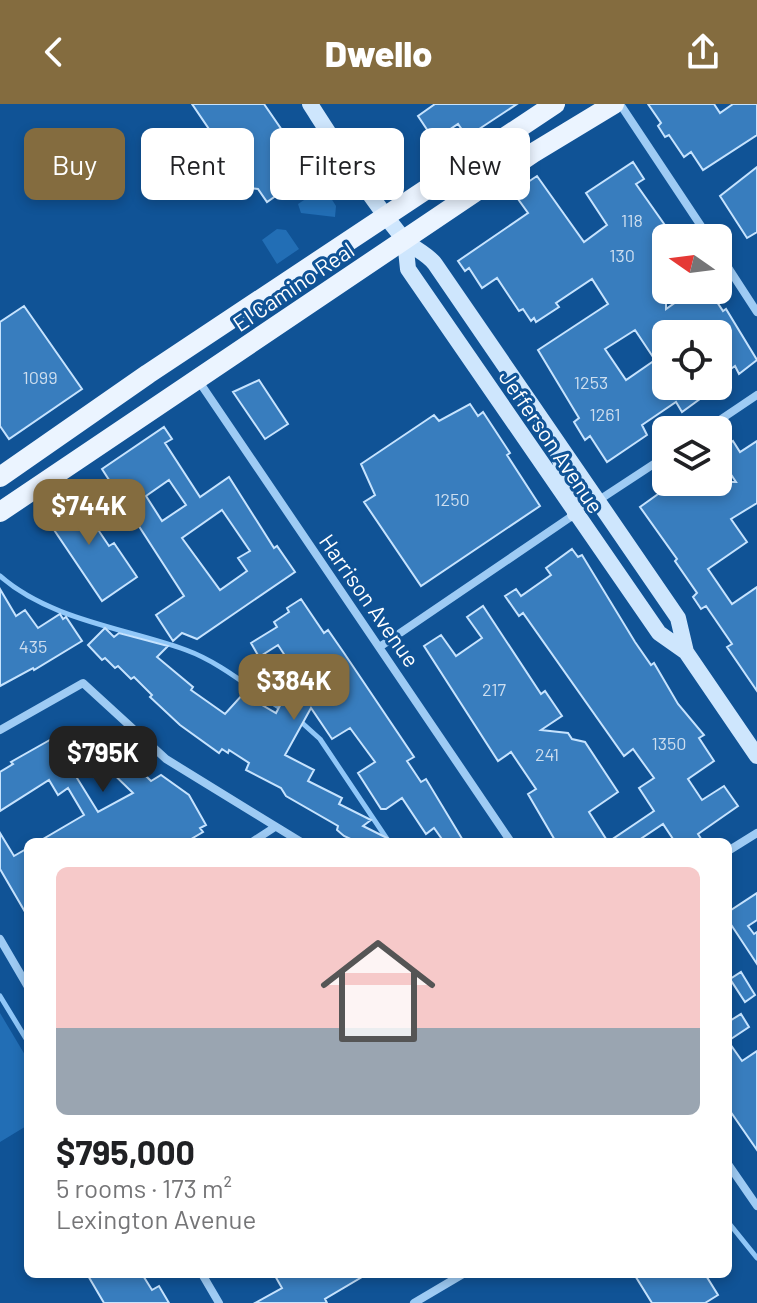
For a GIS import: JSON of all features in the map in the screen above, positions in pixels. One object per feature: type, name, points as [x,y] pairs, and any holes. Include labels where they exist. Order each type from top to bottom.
[{"type":"main road","name":"Jefferson Avenue","points":[[310,104],[358,178],[405,240],[427,254],[435,264],[599,500],[678,618],[686,652]]},
{"type":"main road","name":"El Camino Real","points":[[0,512],[543,146],[617,104]]},
{"type":"main road","name":"El Camino Real","points":[[0,477],[148,374],[388,217],[550,105]]},
{"type":"main road","name":"Jefferson Avenue","points":[[405,240],[408,269],[575,514],[659,633],[686,652],[757,756]]},
{"type":"main road","points":[[557,441],[561,466],[577,493],[575,514],[592,517],[623,536]]},
{"type":"street","points":[[617,104],[699,224]]},
{"type":"street","points":[[732,274],[757,312]]},
{"type":"street","name":"Harrison Avenue","points":[[197,379],[508,838]]},
{"type":"street","points":[[726,416],[757,395]]},
{"type":"street","points":[[599,500],[652,465]]},
{"type":"street","points":[[381,646],[575,514]]},
{"type":"street","points":[[0,730],[83,683],[166,759],[294,838]]},
{"type":"street","points":[[258,838],[275,827]]},
{"type":"street","points":[[732,849],[757,833]]},
{"type":"street","points":[[0,939],[24,978]]},
{"type":"street","points":[[732,1170],[757,1206]]},
{"type":"street","points":[[204,1278],[219,1303]]},
{"type":"street","points":[[414,1303],[456,1278]]},
{"type":"shaded area","points":[[304,200],[332,200],[336,206],[335,217],[301,213],[298,204]]},
{"type":"shaded area","points":[[277,229],[286,230],[299,249],[277,264],[262,240]]},
{"type":"shaded area","points":[[0,1013],[24,1053],[24,1127],[0,1142]]},
{"type":"building","points":[[192,104],[264,104],[281,128],[270,128],[270,200],[267,202],[258,189],[254,189],[254,128],[208,128]]},
{"type":"building","points":[[435,104],[517,104],[481,128],[461,128],[458,124],[452,128],[426,128],[418,116]]},
{"type":"building","points":[[648,104],[714,104],[720,113],[733,104],[757,104],[757,135],[703,170],[691,152],[684,157],[669,135],[665,137],[658,126],[661,123]]},
{"type":"building","points":[[633,162],[644,179],[636,184],[664,224],[652,224],[652,304],[666,304],[666,309],[673,304],[718,304],[723,311],[726,309],[757,360],[739,374],[735,366],[732,368],[732,320],[652,320],[652,356],[635,330],[605,349],[626,380],[652,362],[652,400],[698,400],[682,412],[676,402],[652,416],[642,425],[647,435],[607,462],[590,436],[585,440],[574,422],[579,418],[538,350],[608,304],[592,279],[556,303],[559,307],[536,322],[534,318],[531,321],[523,309],[519,311],[497,278],[482,288],[469,268],[465,271],[458,261],[528,213],[519,200],[530,200],[530,181],[537,176],[584,242],[607,225],[586,193]]},
{"type":"building","points":[[757,167],[757,232],[747,238],[720,196]]},
{"type":"building","points":[[24,306],[82,389],[9,439],[0,426],[0,322]]},
{"type":"building","points":[[259,380],[288,424],[265,439],[233,392]]},
{"type":"building","points":[[470,404],[478,416],[483,412],[540,506],[421,586],[364,502],[375,495],[361,464],[434,415],[439,421]]},
{"type":"building","points":[[164,427],[172,439],[165,443],[200,497],[229,477],[274,548],[277,546],[295,572],[197,639],[182,633],[173,641],[156,615],[184,596],[102,469]],"holes":[[[169,480],[186,505],[162,521],[146,496]],[[222,510],[250,551],[238,558],[247,571],[220,590],[182,538]]]},
{"type":"building","points":[[757,441],[757,503],[731,519],[747,542],[708,569],[732,604],[757,587],[757,691],[727,647],[732,644],[706,606],[701,609],[693,597],[697,593],[675,561],[677,559],[640,507],[655,496],[732,496],[732,482],[736,482],[732,476],[732,442],[740,452]]},
{"type":"building","points":[[72,491],[109,546],[114,543],[137,577],[102,601],[42,512]]},
{"type":"building","points":[[572,549],[578,557],[582,555],[635,642],[651,665],[654,663],[678,704],[704,735],[699,738],[714,761],[688,779],[702,800],[724,786],[738,806],[698,834],[700,838],[672,838],[663,824],[642,838],[614,838],[654,811],[639,788],[654,778],[633,749],[624,756],[523,613],[519,616],[505,596],[516,589],[521,596],[551,575],[546,568]]},
{"type":"building","points":[[0,589],[16,616],[25,610],[38,628],[60,614],[63,619],[66,617],[82,641],[0,686]]},
{"type":"building","points":[[301,599],[324,633],[328,630],[414,757],[407,761],[421,782],[426,779],[462,838],[441,838],[434,828],[426,834],[402,798],[381,809],[358,773],[375,762],[350,728],[332,739],[311,708],[285,755],[314,770],[308,781],[342,798],[339,804],[371,820],[363,826],[387,838],[344,836],[337,830],[338,826],[286,796],[281,788],[246,770],[249,763],[229,750],[228,753],[222,749],[219,753],[180,725],[134,677],[131,679],[105,658],[102,660],[88,645],[105,628],[114,637],[119,633],[168,646],[157,657],[193,687],[191,690],[225,714],[243,694],[276,713],[297,674],[278,645],[259,657],[251,643],[277,627],[274,622],[289,612],[287,608]]},
{"type":"building","points":[[483,606],[541,694],[545,691],[562,716],[541,730],[568,733],[572,739],[585,742],[618,792],[589,812],[605,838],[554,838],[528,794],[536,789],[511,752],[498,761],[424,646],[441,635],[456,656],[482,638],[467,617]]},
{"type":"building","points":[[71,728],[84,750],[101,732],[151,781],[161,775],[189,795],[206,825],[200,828],[203,832],[193,838],[45,838],[84,815],[68,788],[58,795],[49,780],[0,811],[0,772],[13,764],[11,762]],"holes":[[[96,757],[133,793],[98,812],[77,778],[81,775],[77,769]]]},
{"type":"building","points":[[0,833],[14,856],[24,850],[24,910],[0,869]]},
{"type":"building","points":[[757,893],[757,920],[748,926],[754,934],[757,932],[757,964],[732,926],[732,909]]},
{"type":"building","points":[[741,972],[755,995],[745,1002],[732,978]]},
{"type":"building","points":[[741,1014],[749,1027],[732,1038],[732,1020]]},
{"type":"building","points":[[732,1047],[742,1061],[757,1051],[757,1150],[732,1114]]},
{"type":"building","points":[[89,1278],[144,1278],[152,1290],[159,1286],[169,1303],[104,1303]]},
{"type":"building","points":[[276,1278],[360,1278],[325,1299],[327,1303],[255,1303],[282,1288]]},
{"type":"building","points":[[636,1278],[707,1278],[718,1295],[705,1303],[652,1303]]},
{"type":"waterway","points":[[0,576],[20,591],[65,613],[199,656],[285,711]]},
{"type":"waterway","points":[[300,721],[320,739],[386,838]]},
{"type":"waterway","points":[[0,996],[24,1035]]},
{"type":"waterway","points":[[732,1227],[757,1258]]}]
